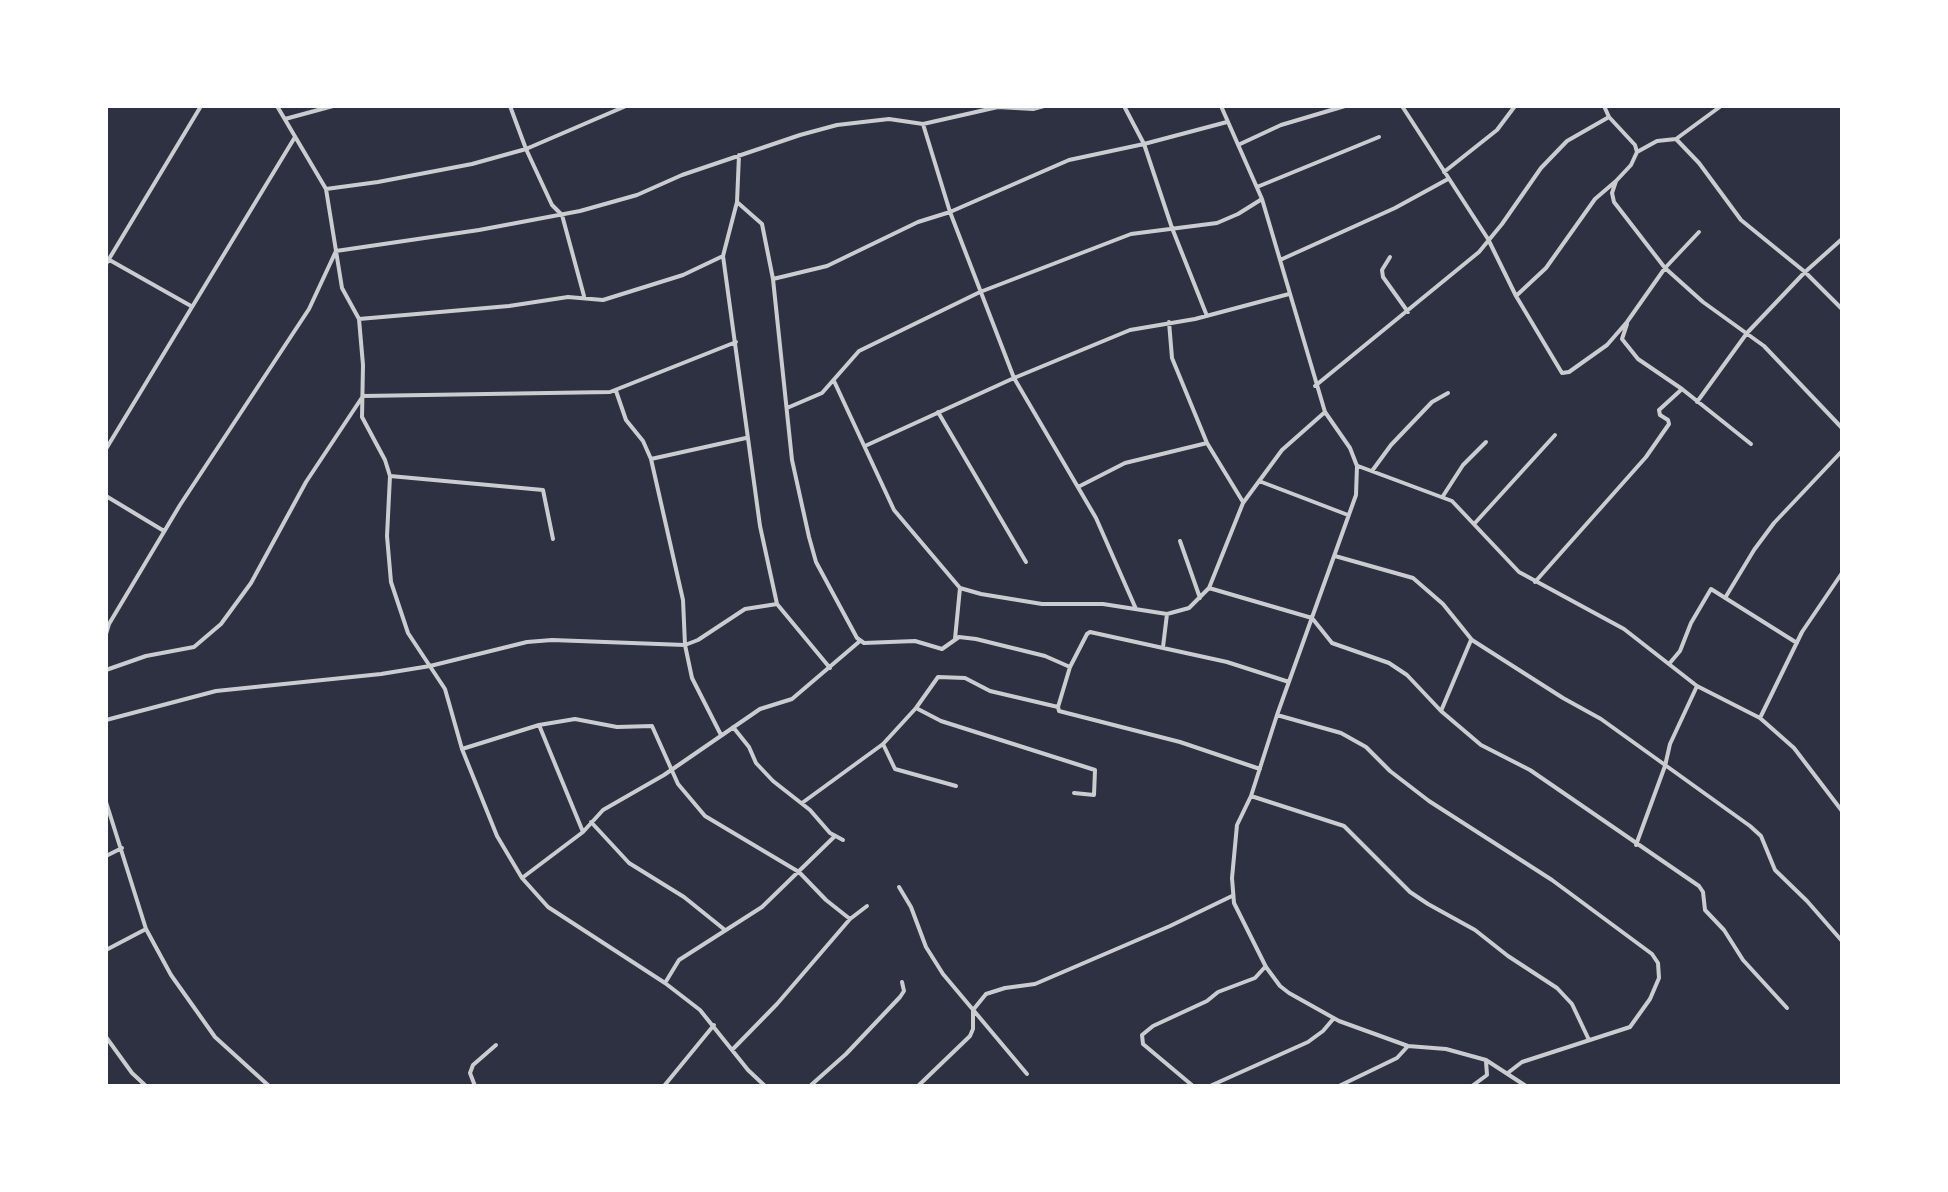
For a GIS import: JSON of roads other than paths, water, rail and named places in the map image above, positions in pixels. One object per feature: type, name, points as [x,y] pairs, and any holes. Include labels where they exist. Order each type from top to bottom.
[{"type":"street","points":[[192,306],[107,261],[201,106]]},
{"type":"street","points":[[277,106],[326,189],[342,288],[359,319],[362,417],[390,476],[387,536],[391,582],[408,633],[445,689],[462,749],[497,836],[536,895],[559,915],[665,983],[700,1010],[765,1086]]},
{"type":"street","points":[[284,120],[333,106]]},
{"type":"street","points":[[510,106],[552,205],[562,215],[585,297]]},
{"type":"street","points":[[326,189],[435,172],[526,149],[626,106]]},
{"type":"street","points":[[336,251],[562,215],[637,195],[682,175],[800,135],[862,121],[889,119],[923,124],[998,107],[1033,109],[1044,106]]},
{"type":"street","points":[[1124,106],[1144,144],[1172,228],[1207,316]]},
{"type":"street","points":[[1221,106],[1262,199],[1315,386],[1325,412],[1350,448],[1357,466],[1356,495],[1251,796],[1237,825],[1232,896],[1266,967],[1283,989],[1334,1018],[1408,1046],[1446,1049],[1486,1060],[1526,1086]]},
{"type":"street","points":[[1238,145],[1281,125],[1345,106]]},
{"type":"street","points":[[1402,106],[1488,239],[1516,296],[1564,374],[1607,345],[1665,268],[1699,232]]},
{"type":"street","points":[[1444,172],[1497,130],[1515,106]]},
{"type":"street","points":[[1516,296],[1546,268],[1595,199],[1631,165],[1637,152],[1657,141],[1676,139],[1721,106]]},
{"type":"street","points":[[1606,107],[1609,117],[1635,145],[1637,152]]},
{"type":"street","points":[[1315,386],[1479,252],[1557,150],[1578,133],[1609,117]]},
{"type":"street","points":[[773,279],[827,266],[918,222],[950,212],[1069,160],[1227,122]]},
{"type":"street","points":[[923,124],[950,212],[1014,378],[1114,553],[1136,609]]},
{"type":"street","points":[[106,449],[295,137]]},
{"type":"street","points":[[1257,187],[1379,137]]},
{"type":"street","points":[[1676,139],[1699,163],[1741,220],[1805,272],[1842,309]]},
{"type":"street","points":[[739,155],[737,202],[723,256],[760,526],[777,604],[830,668]]},
{"type":"street","points":[[1280,260],[1395,208],[1448,179]]},
{"type":"street","points":[[1616,181],[1612,193],[1614,202],[1665,268],[1703,302],[1764,346],[1842,428]]},
{"type":"street","points":[[787,408],[822,393],[859,351],[980,292],[1131,234],[1217,223],[1262,199]]},
{"type":"street","points":[[737,202],[762,224],[773,279],[792,460],[816,562],[860,641]]},
{"type":"street","points":[[1697,402],[1747,333],[1805,272],[1842,239]]},
{"type":"street","points":[[106,634],[108,623],[164,531],[309,309],[336,251]]},
{"type":"street","points":[[359,319],[585,297],[603,300],[683,275],[723,256]]},
{"type":"street","points":[[1390,257],[1382,270],[1383,277],[1408,312]]},
{"type":"street","points":[[865,446],[1014,378],[1130,330],[1207,316],[1289,294]]},
{"type":"street","points":[[1169,322],[1172,358],[1207,443],[1243,503]]},
{"type":"street","points":[[1627,322],[1622,341],[1638,359],[1682,389],[1751,444]]},
{"type":"street","points":[[363,396],[616,391],[736,342]]},
{"type":"street","points":[[834,381],[894,510],[960,588],[1042,604],[1103,604],[1167,614],[1189,608],[1209,588],[1243,503],[1282,450],[1325,412]]},
{"type":"street","points":[[1535,582],[1646,457],[1669,424],[1659,410],[1682,389]]},
{"type":"street","points":[[616,391],[626,420],[643,441],[651,459],[683,600],[685,645],[695,689],[721,735]]},
{"type":"street","points":[[1371,471],[1432,402],[1448,393]]},
{"type":"street","points":[[106,670],[146,656],[194,647],[221,624],[251,583],[306,482],[363,396]]},
{"type":"street","points":[[938,412],[1026,562]]},
{"type":"street","points":[[1475,523],[1555,435]]},
{"type":"street","points":[[651,459],[746,438]]},
{"type":"street","points":[[1443,496],[1463,465],[1486,442]]},
{"type":"street","points":[[1077,488],[1125,463],[1207,443]]},
{"type":"street","points":[[1725,598],[1774,523],[1842,451]]},
{"type":"street","points":[[1357,466],[1452,501],[1519,572],[1624,629],[1697,686],[1760,718],[1794,748],[1839,802],[1842,811]]},
{"type":"street","points":[[390,476],[543,490],[553,539]]},
{"type":"street","points":[[1259,481],[1348,515]]},
{"type":"street","points":[[106,496],[164,531]]},
{"type":"street","points":[[1180,541],[1200,598]]},
{"type":"street","points":[[1335,556],[1413,578],[1443,604],[1472,640],[1594,714],[1761,836],[1775,870],[1842,941]]},
{"type":"street","points":[[1760,718],[1808,622],[1842,573]]},
{"type":"street","points":[[955,639],[960,588]]},
{"type":"street","points":[[1209,588],[1312,618],[1332,643],[1399,669],[1481,745],[1543,778],[1701,888],[1705,910],[1724,930],[1743,960],[1787,1008]]},
{"type":"street","points":[[1669,665],[1680,651],[1709,590],[1713,589],[1797,643]]},
{"type":"street","points":[[106,720],[216,691],[381,674],[430,666],[527,642],[552,640],[685,645],[698,640],[745,609],[777,604]]},
{"type":"street","points":[[1163,648],[1167,614]]},
{"type":"street","points":[[1058,707],[1070,667],[1090,632],[1227,662],[1290,682]]},
{"type":"street","points":[[522,878],[583,832],[603,810],[672,769],[765,706],[792,699],[860,641],[915,641],[942,649],[959,637],[990,641],[1045,656],[1070,667]]},
{"type":"street","points":[[1441,711],[1472,640]]},
{"type":"street","points":[[802,803],[883,744],[916,708],[938,677],[957,676],[990,691],[1180,742],[1260,769]]},
{"type":"street","points":[[1636,845],[1670,744],[1697,686]]},
{"type":"street","points":[[916,708],[941,721],[1095,770],[1094,795],[1074,793]]},
{"type":"street","points":[[1277,715],[1341,733],[1366,747],[1390,771],[1429,801],[1552,880],[1652,954],[1658,963],[1659,978],[1630,1027],[1522,1062],[1508,1073]]},
{"type":"street","points":[[462,749],[539,725],[575,719],[617,727],[652,726],[678,784],[705,816],[799,872],[850,919]]},
{"type":"street","points":[[539,725],[583,832]]},
{"type":"street","points":[[733,727],[749,747],[756,763],[773,781],[802,803],[834,837],[843,840]]},
{"type":"street","points":[[883,744],[895,769],[956,786]]},
{"type":"street","points":[[1251,796],[1344,826],[1410,892],[1475,930],[1557,988],[1572,1004],[1589,1040]]},
{"type":"street","points":[[106,802],[146,929],[171,975],[215,1037],[268,1086]]},
{"type":"street","points":[[591,822],[621,857],[684,897],[725,930]]},
{"type":"street","points":[[665,983],[679,960],[762,907],[834,837]]},
{"type":"street","points":[[106,856],[122,848]]},
{"type":"street","points":[[899,887],[911,907],[926,947],[943,974],[1027,1074]]},
{"type":"street","points":[[918,1086],[970,1036],[973,1010],[980,999],[994,990],[1035,984],[1232,896]]},
{"type":"street","points":[[732,1050],[777,1004],[850,919],[867,906]]},
{"type":"street","points":[[106,950],[146,929]]},
{"type":"street","points":[[1193,1086],[1143,1044],[1142,1035],[1153,1026],[1207,1001],[1218,992],[1255,978],[1266,967]]},
{"type":"street","points":[[810,1086],[846,1054],[900,997],[904,991],[902,982]]},
{"type":"street","points":[[1210,1086],[1308,1042],[1334,1018]]},
{"type":"street","points":[[664,1086],[714,1025]]},
{"type":"street","points":[[106,1037],[132,1073],[146,1086]]},
{"type":"street","points":[[475,1086],[470,1073],[473,1065],[496,1045]]},
{"type":"street","points":[[1339,1086],[1397,1058],[1408,1046]]},
{"type":"street","points":[[1472,1086],[1487,1075],[1486,1060]]}]
